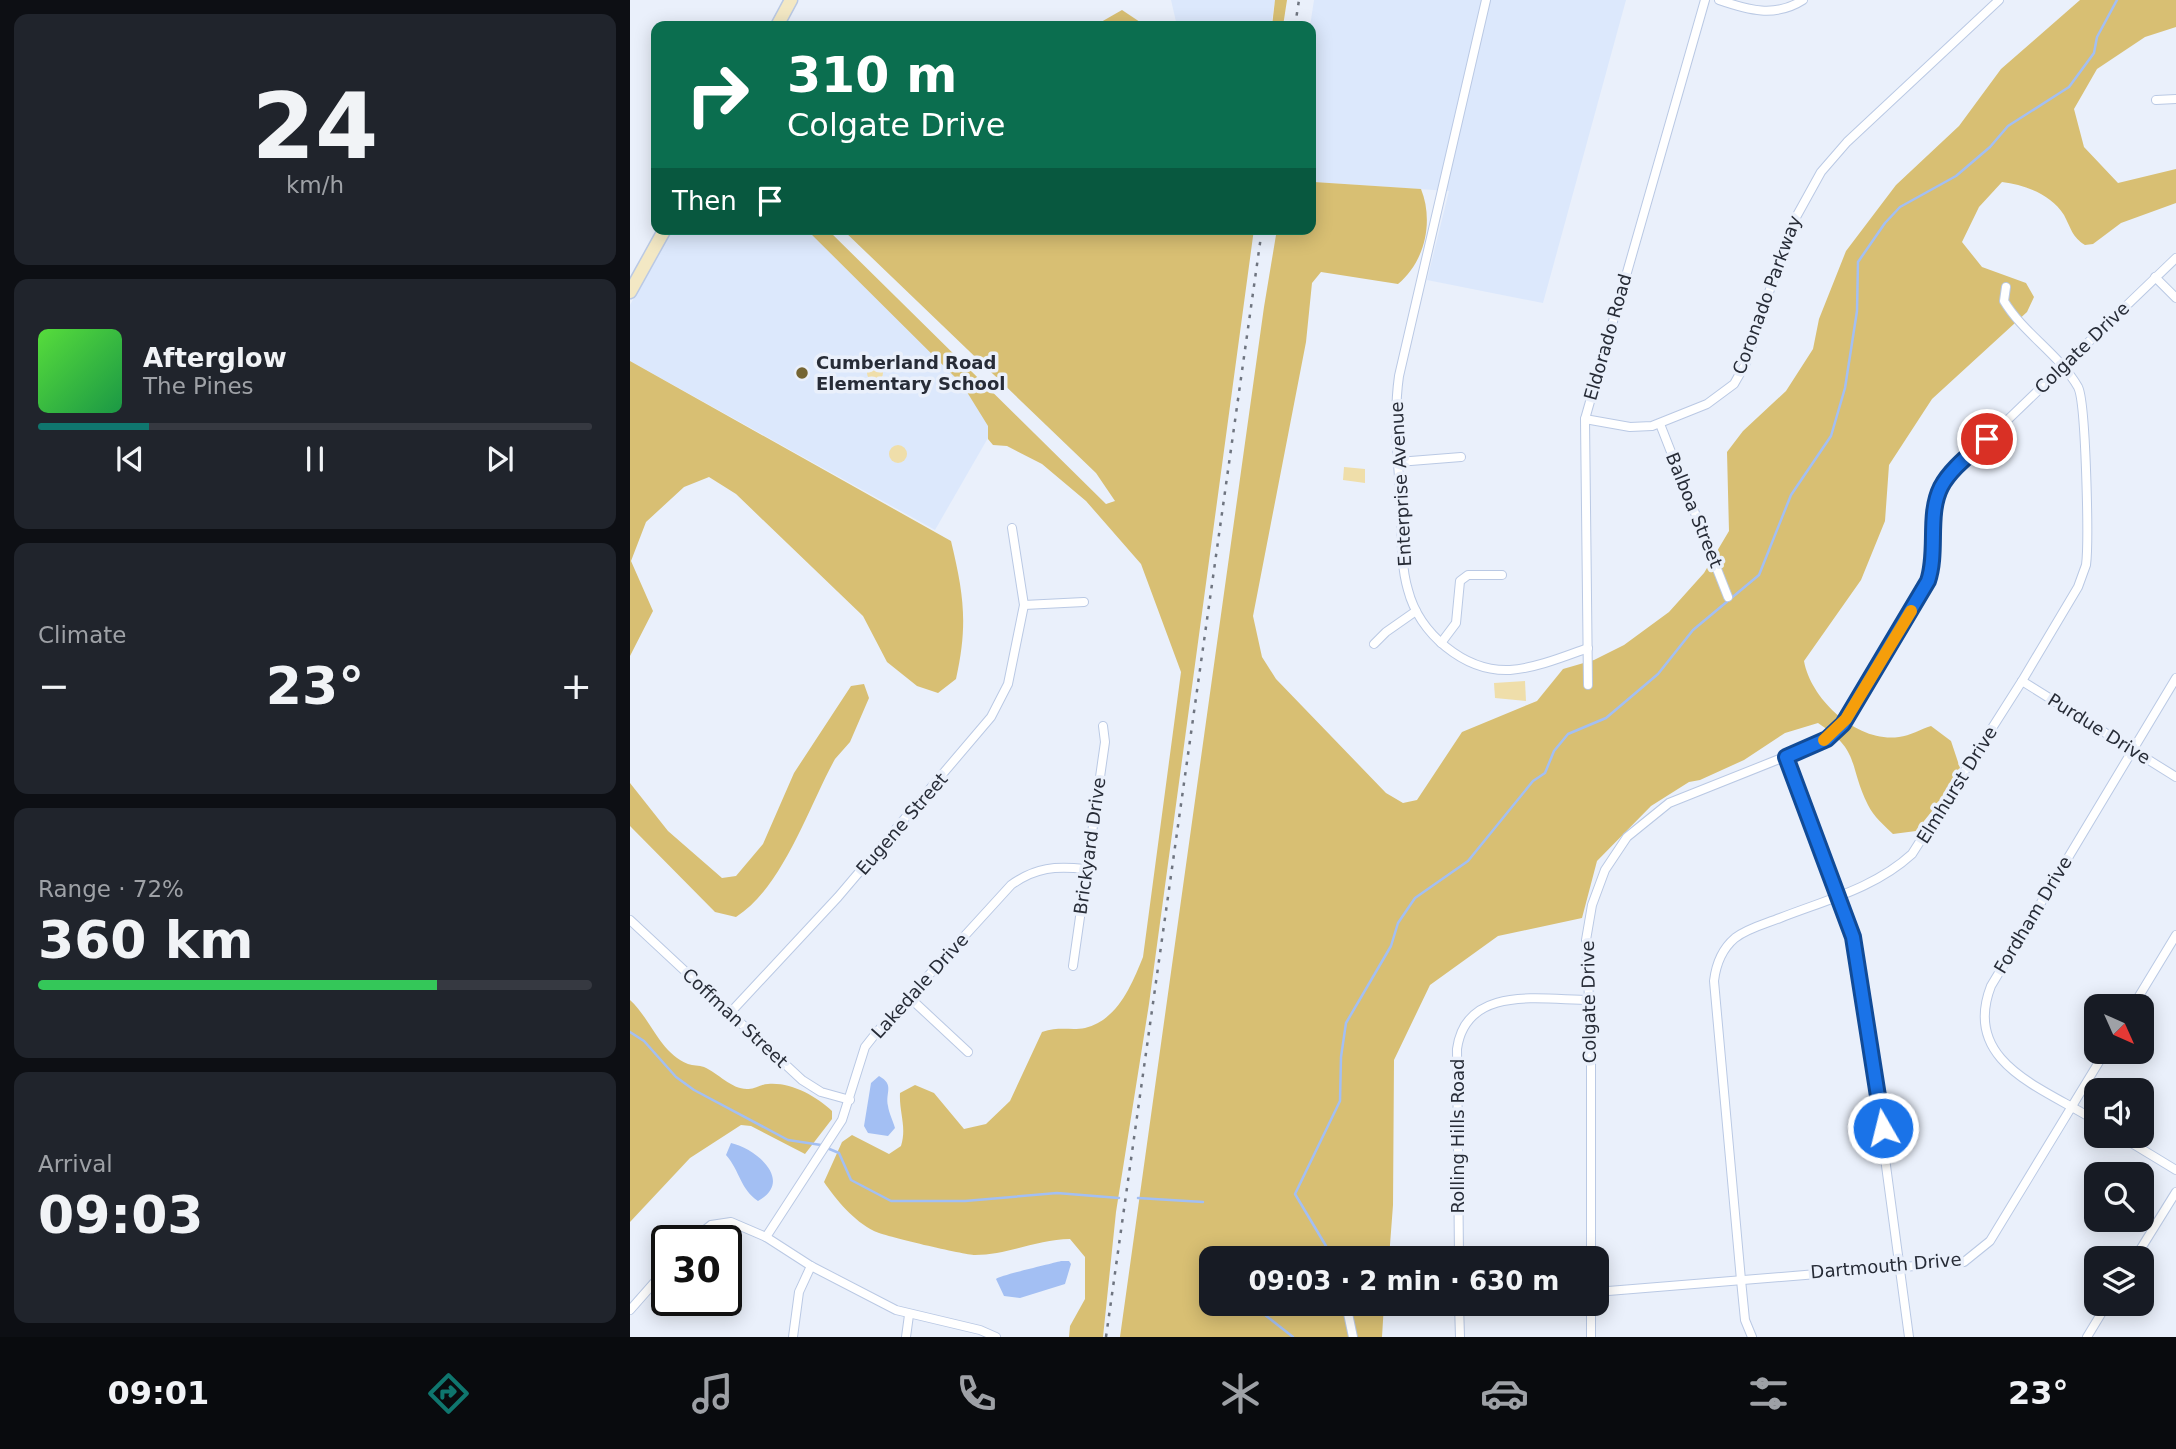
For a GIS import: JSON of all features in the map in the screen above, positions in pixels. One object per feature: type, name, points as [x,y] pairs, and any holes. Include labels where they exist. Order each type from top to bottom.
[{"type":"main road","points":[[780,21],[791,0]]},
{"type":"main road","points":[[630,292],[662,235]]},
{"type":"street","name":"Enterprise Avenue","points":[[1486,0],[1399,376],[1395,417],[1405,575],[1416,611],[1441,643],[1477,664],[1508,670],[1588,648]]},
{"type":"street","name":"Eldorado Road","points":[[1588,685],[1585,419],[1705,0]]},
{"type":"street","points":[[1719,0],[1766,12],[1786,8],[1803,0]]},
{"type":"street","name":"Coronado Parkway","points":[[1585,419],[1630,428],[1660,424],[1707,404],[1734,384],[1746,363],[1790,228],[1821,172],[1847,142],[1999,0]]},
{"type":"street","points":[[2156,100],[2176,99]]},
{"type":"street","name":"Colgate Drive","points":[[1591,1246],[1590,1000],[1586,940],[1592,905],[1605,870],[1627,837],[1669,803],[1827,739],[1843,724],[1923,591],[1935,555],[1937,497],[1945,480],[2176,258]]},
{"type":"street","points":[[2155,277],[2176,298]]},
{"type":"street","name":"Elmhurst Drive","points":[[1752,1337],[1745,1320],[1715,972],[1723,953],[1738,936],[1884,876],[1912,855],[2078,587],[2088,553],[2082,406],[2077,386],[2015,319],[2004,301],[2006,287]]},
{"type":"street","name":"Balboa Street","points":[[1660,424],[1728,597]]},
{"type":"street","points":[[1398,461],[1461,457]]},
{"type":"street","points":[[1012,528],[1024,605],[1084,602]]},
{"type":"street","points":[[1441,643],[1456,623],[1460,581],[1468,575],[1502,575]]},
{"type":"street","name":"Eugene Street","points":[[729,1014],[838,897],[981,733],[1008,684],[1024,605]]},
{"type":"street","points":[[1374,644],[1416,611]]},
{"type":"street","name":"Fordham Drive","points":[[2084,1113],[1998,1058],[1987,1040],[1984,1009],[1991,986],[2176,678]]},
{"type":"street","name":"Purdue Drive","points":[[2022,681],[2176,777]]},
{"type":"street","name":"Brickyard Drive","points":[[1073,967],[1105,742],[1103,726]]},
{"type":"street","points":[[1786,757],[1858,957],[1909,1337]]},
{"type":"street","name":"Lakedale Drive","points":[[766,1237],[839,1126],[850,1100],[865,1047],[1011,884],[1027,873],[1042,869],[1058,866],[1085,869]]},
{"type":"street","name":"Coffman Street","points":[[630,920],[802,1080],[821,1092],[850,1100]]},
{"type":"street","points":[[2140,994],[2176,935]]},
{"type":"street","points":[[910,999],[968,1052]]},
{"type":"street","name":"Rolling Hills Road","points":[[1459,1246],[1458,1049],[1461,1031],[1474,1012],[1490,1003],[1590,1000]]},
{"type":"street","name":"Dartmouth Drive","points":[[1609,1291],[1899,1266],[1956,1264],[1982,1250],[2098,1064]]},
{"type":"street","points":[[2140,1148],[2176,1170]]},
{"type":"street","points":[[2142,1246],[2176,1192]]},
{"type":"street","points":[[715,1225],[722,1222],[740,1224],[866,1297],[909,1315],[980,1330],[996,1337]]},
{"type":"street","points":[[793,1337],[799,1292],[811,1266]]},
{"type":"street","points":[[630,1310],[651,1286]]},
{"type":"street","points":[[906,1337],[909,1315]]},
{"type":"street","points":[[1349,1316],[1353,1337]]},
{"type":"street","points":[[1460,1316],[1460,1337]]},
{"type":"street","points":[[1591,1316],[1591,1337]]},
{"type":"street","points":[[2087,1337],[2100,1316]]},
{"type":"shaded area","points":[[1171,0],[1275,0],[1272,21],[1176,21]]},
{"type":"shaded area","points":[[1275,0],[1287,0],[1284,21],[1273,21]]},
{"type":"shaded area","points":[[1314,0],[1626,0],[1543,303],[1427,280],[1449,191],[1316,182],[1316,21],[1311,21]]},
{"type":"shaded area","points":[[2080,0],[2176,0],[2176,27],[2145,37],[2097,69],[2074,109],[2084,147],[2118,183],[2176,169],[2176,203],[2121,223],[2093,244],[2085,245],[2074,235],[2064,215],[2052,201],[2020,185],[2002,182],[1979,207],[1962,242],[1982,267],[2026,283],[2034,297],[2027,312],[1932,399],[1889,465],[1885,521],[1861,580],[1804,661],[1808,676],[1826,704],[1853,726],[1883,737],[1903,736],[1931,726],[1951,741],[1960,768],[1944,796],[1916,831],[1893,834],[1870,809],[1852,760],[1841,742],[1818,723],[1785,733],[1744,760],[1700,780],[1689,782],[1651,806],[1597,861],[1582,918],[1498,936],[1430,985],[1394,1060],[1393,1205],[1390,1246],[1199,1246],[1199,1316],[1383,1316],[1382,1337],[1120,1337],[1276,235],[1316,235],[1316,182],[1421,189],[1425,201],[1427,227],[1421,253],[1398,284],[1321,272],[1312,283],[1306,342],[1253,616],[1262,657],[1276,679],[1386,793],[1403,803],[1417,800],[1462,732],[1537,701],[1563,669],[1594,660],[1624,645],[1669,612],[1704,573],[1729,531],[1727,452],[1743,431],[1786,391],[1813,349],[1819,319],[1846,251],[1896,185],[1959,126],[2001,69]]},
{"type":"shaded area","points":[[1122,10],[1138,21],[1103,21]]},
{"type":"shaded area","name":"Cumberland Road Elementary School","points":[[668,235],[833,235],[996,424],[935,530],[630,361],[630,305]]},
{"type":"shaded area","points":[[812,235],[833,235],[1106,504],[1115,501],[1096,473],[848,235],[1253,235],[1149,1004],[1116,1212],[1103,1337],[1069,1337],[1070,1326],[1085,1299],[1085,1257],[1070,1239],[975,1255],[924,1245],[874,1231],[859,1222],[824,1182],[842,1142],[852,1135],[889,1154],[901,1146],[903,1133],[900,1093],[915,1085],[934,1093],[964,1129],[986,1124],[1010,1101],[1042,1032],[1080,1029],[1097,1024],[1122,1000],[1143,957],[1181,672],[1141,564],[1086,501],[1042,464],[1007,446],[993,445],[988,439],[988,426],[962,384]]},
{"type":"shaded area","points":[[630,361],[951,541],[963,610],[962,642],[956,679],[938,693],[917,686],[887,662],[863,616],[736,494],[709,477],[684,487],[646,522],[631,561],[653,611],[630,656]]},
{"type":"shaded area","points":[[872,365],[878,365],[883,373],[881,379],[872,381],[867,376],[867,370]]},
{"type":"shaded area","points":[[898,445],[904,448],[907,454],[904,460],[898,463],[892,460],[889,454],[892,448]]},
{"type":"shaded area","points":[[1344,467],[1365,469],[1365,483],[1343,480]]},
{"type":"shaded area","points":[[1525,681],[1526,701],[1495,698],[1494,683]]},
{"type":"shaded area","points":[[864,684],[869,698],[850,742],[835,759],[793,845],[768,887],[753,904],[736,917],[715,912],[630,826],[630,783],[668,831],[722,878],[736,876],[763,844],[794,773],[851,686]]},
{"type":"shaded area","points":[[630,1000],[663,1044],[678,1059],[690,1065],[704,1067],[741,1088],[777,1084],[794,1088],[826,1105],[832,1111],[832,1119],[805,1154],[751,1126],[741,1125],[690,1158],[630,1222]]},
{"type":"water","points":[[879,1076],[888,1086],[887,1101],[895,1128],[888,1136],[868,1133],[864,1126],[871,1083]]},
{"type":"water","points":[[731,1143],[741,1146],[760,1159],[772,1175],[773,1184],[768,1193],[758,1201],[747,1191],[726,1155]]},
{"type":"water","points":[[1069,1261],[1071,1264],[1065,1284],[1020,1298],[1004,1296],[996,1279],[1016,1272]]},
{"type":"waterway","points":[[1326,1246],[1295,1194],[1340,1101],[1341,1057],[1346,1023],[1391,946],[1398,923],[1415,898],[1468,861],[1533,781],[1545,773],[1554,751],[1568,734],[1606,718],[1658,674],[1693,630],[1759,575],[1791,495],[1831,436],[1845,388],[1857,311],[1858,262],[1885,223],[1900,207],[1956,176],[1990,147],[2008,126],[2069,87],[2094,53],[2097,37],[2117,0]]},
{"type":"waterway","points":[[630,1032],[644,1041],[676,1077],[694,1090],[788,1140],[821,1145]]},
{"type":"waterway","points":[[827,1148],[839,1153],[851,1180],[891,1201],[965,1201],[1057,1193],[1119,1198]]},
{"type":"waterway","points":[[1138,1198],[1203,1202]]},
{"type":"waterway","points":[[1266,1316],[1293,1337]]},
{"type":"railway","points":[[1296,21],[1299,0]]},
{"type":"railway","points":[[1106,1337],[1261,235]]},
{"type":"slow traffic","points":[[1824,740],[1846,719],[1911,611]]},
{"type":"place","name":"Cumberland Road Elementary School","points":[[802,373]]},
{"type":"route","points":[[1883,1128],[1853,937],[1786,757],[1827,739],[1846,719],[1928,581],[1935,555],[1935,508],[1945,480],[1987,439]]}]
